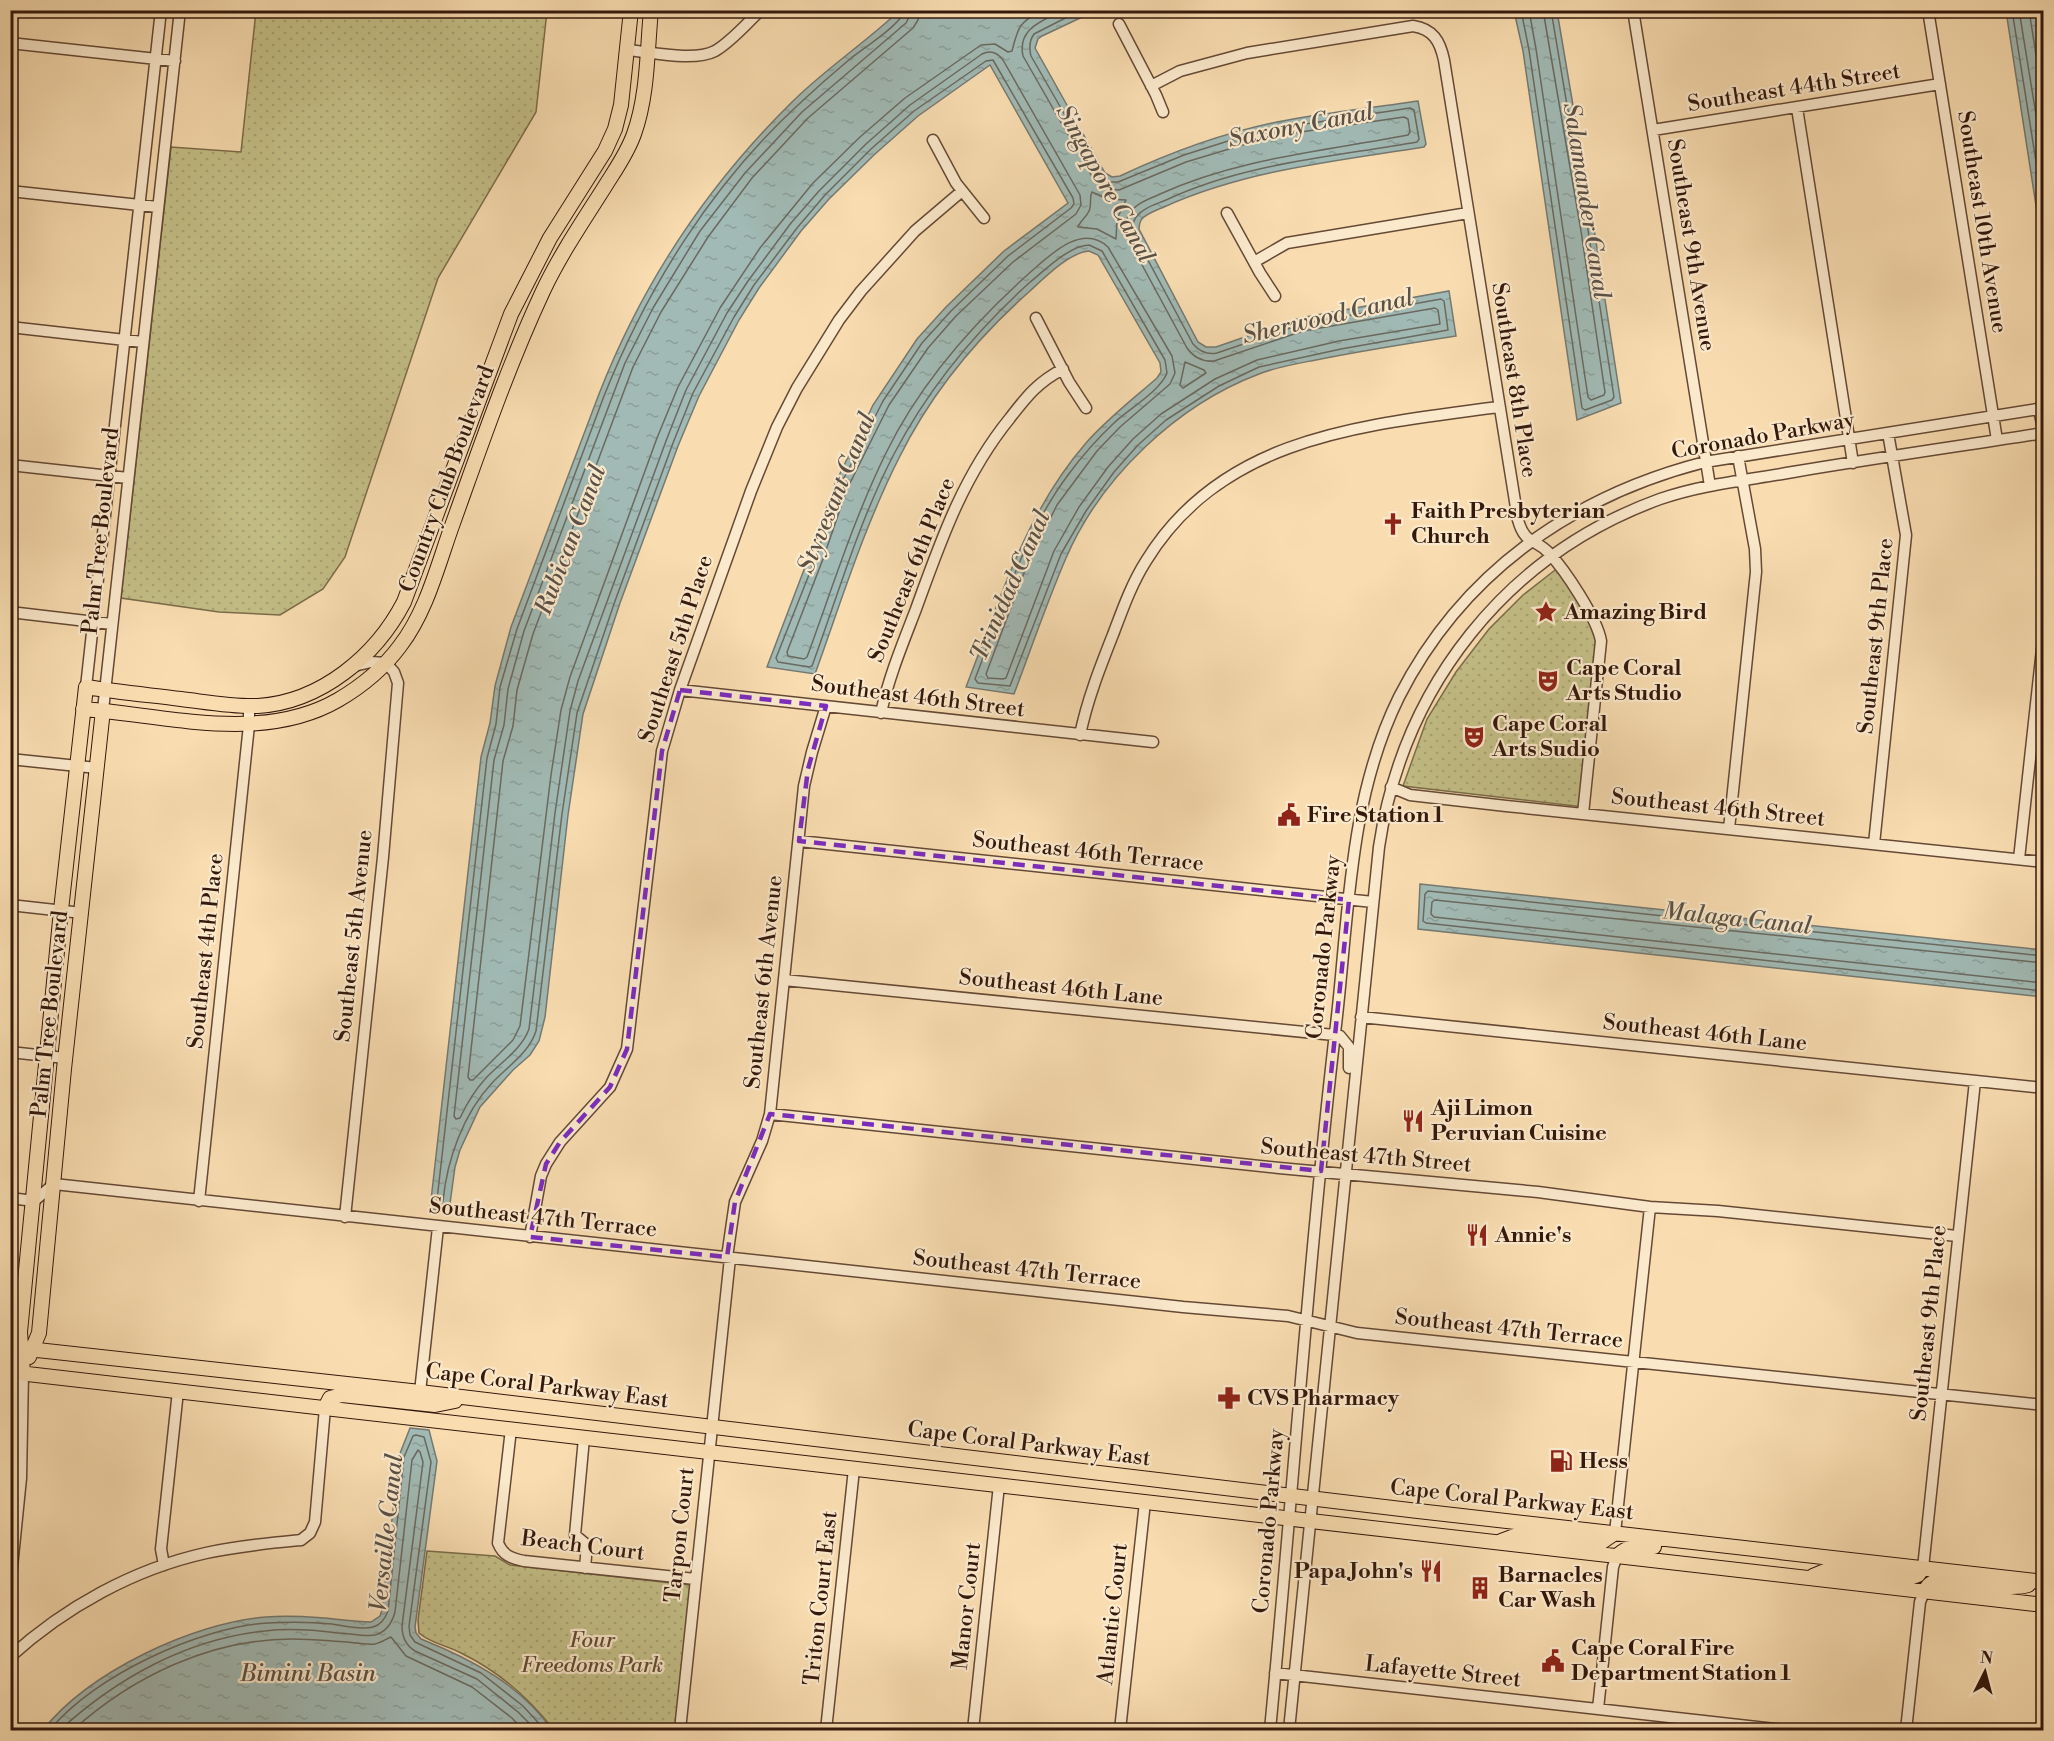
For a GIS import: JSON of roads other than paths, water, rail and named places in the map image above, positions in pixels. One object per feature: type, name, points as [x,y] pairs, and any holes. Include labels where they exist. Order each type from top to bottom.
[{"type":"main road","name":"Country Club Boulevard","points":[[86,687],[249,706],[276,704],[313,692],[352,667],[385,633],[404,602],[504,330],[525,283],[610,140],[621,105],[631,10]]},
{"type":"main road","name":"Country Club Boulevard","points":[[83,709],[229,724],[275,722],[324,707],[356,689],[386,663],[407,635],[423,604],[522,338],[555,268],[627,151],[640,113],[651,10]]},
{"type":"main road","points":[[504,330],[522,338]]},
{"type":"main road","points":[[465,434],[483,440]]},
{"type":"main road","name":"Palm Tree Boulevard","points":[[17,1372],[61,910],[86,687]]},
{"type":"main road","name":"Palm Tree Boulevard","points":[[21,1348],[39,1333],[65,1058],[103,710]]},
{"type":"main road","name":"Cape Coral Parkway East","points":[[21,1348],[420,1392],[1313,1499],[2041,1582]]},
{"type":"main road","name":"Cape Coral Parkway East","points":[[17,1372],[2043,1605]]},
{"type":"main road","points":[[325,1408],[330,1398],[342,1395],[435,1405],[466,1398]]},
{"type":"main road","points":[[1496,1542],[1517,1535],[1602,1542],[1615,1533]]},
{"type":"main road","points":[[1617,1556],[1625,1548],[1641,1545],[1702,1551],[1720,1551],[1734,1546]]},
{"type":"main road","points":[[1808,1578],[1825,1571],[1910,1578],[1918,1575],[1923,1568]]},
{"type":"main road","points":[[1924,1592],[1930,1584],[1945,1581],[2013,1588],[2041,1582]]},
{"type":"street","name":"Palm Tree Boulevard","points":[[86,687],[160,10]]},
{"type":"street","name":"Palm Tree Boulevard","points":[[103,710],[180,10]]},
{"type":"street","points":[[627,50],[696,56],[707,54],[718,50],[761,10]]},
{"type":"street","name":"Southeast 9th Avenue","points":[[1633,10],[1710,486]]},
{"type":"street","name":"Southeast 10th Avenue","points":[[1928,10],[1997,440]]},
{"type":"street","points":[[1119,24],[1163,112]]},
{"type":"street","name":"Southeast 8th Place","points":[[1151,86],[1180,71],[1247,53],[1413,26],[1425,27],[1434,35],[1444,60],[1518,520],[1523,533],[1530,541],[1542,547],[1552,556],[1593,616],[1599,629],[1601,641],[1583,814]]},
{"type":"street","points":[[10,44],[175,60]]},
{"type":"street","name":"Southeast 44th Street","points":[[1653,130],[1940,84]]},
{"type":"street","points":[[1797,108],[1853,463]]},
{"type":"street","points":[[933,140],[963,191],[984,218]]},
{"type":"street","points":[[10,190],[158,207]]},
{"type":"street","name":"Southeast 5th Place","points":[[530,1237],[541,1176],[549,1158],[560,1142],[610,1087],[627,1049],[660,767],[670,720],[751,491],[777,427],[819,350],[861,291],[915,231],[963,191]]},
{"type":"street","points":[[1227,213],[1275,296]]},
{"type":"street","points":[[1254,262],[1287,243],[1468,213]]},
{"type":"street","points":[[1036,318],[1086,408]]},
{"type":"street","points":[[10,327],[143,342]]},
{"type":"street","name":"Southeast 6th Place","points":[[882,713],[887,688],[898,656],[939,543],[963,489],[1000,429],[1029,394],[1037,385],[1063,369]]},
{"type":"street","points":[[1080,735],[1084,715],[1103,661],[1146,561],[1168,531],[1204,495],[1245,467],[1295,444],[1370,426],[1498,407]]},
{"type":"street","points":[[2041,409],[2043,433]]},
{"type":"street","name":"Coronado Parkway","points":[[1270,1731],[1334,1035],[1357,826],[1378,747],[1399,697],[1424,655],[1466,601],[1493,573],[1530,541],[1576,512],[1622,489],[1705,462],[2041,409]]},
{"type":"street","name":"Southeast 9th Place","points":[[1874,844],[1906,536],[1888,433]]},
{"type":"street","name":"Coronado Parkway","points":[[1289,1731],[1383,819],[1401,755],[1415,722],[1445,668],[1486,615],[1552,556],[1622,515],[1662,498],[1710,486],[2043,433]]},
{"type":"street","points":[[1729,829],[1756,573],[1755,549],[1738,456]]},
{"type":"street","points":[[10,465],[128,478]]},
{"type":"street","points":[[10,612],[112,624]]},
{"type":"street","points":[[2019,859],[2043,631]]},
{"type":"street","points":[[352,667],[371,662],[386,663]]},
{"type":"street","name":"Southeast 5th Avenue","points":[[345,1217],[383,857],[398,683],[394,672],[386,663]]},
{"type":"street","name":"Southeast 46th Street","points":[[680,690],[1153,742]]},
{"type":"street","name":"Southeast 4th Place","points":[[199,1201],[249,724],[249,706]]},
{"type":"street","name":"Southeast 6th Avenue","points":[[709,1452],[735,1202],[762,1141],[770,1114],[808,769],[826,706]]},
{"type":"street","points":[[10,759],[97,768]]},
{"type":"street","name":"Southeast 46th Street","points":[[1391,788],[1410,795],[2043,862]]},
{"type":"street","name":"Southeast 46th Terrace","points":[[799,841],[1373,902]]},
{"type":"street","points":[[10,905],[82,913]]},
{"type":"street","name":"Southeast 46th Lane","points":[[784,980],[1334,1035]]},
{"type":"street","name":"Southeast 46th Lane","points":[[1361,1017],[2043,1088]]},
{"type":"street","points":[[1334,1035],[1340,1036],[1349,1047],[1351,1055],[1348,1081],[1354,1092]]},
{"type":"street","points":[[10,1052],[65,1058]]},
{"type":"street","name":"Southeast 9th Place","points":[[1923,1568],[1975,1081]]},
{"type":"street","name":"Southeast 47th Street","points":[[770,1114],[1538,1192],[1650,1207],[1718,1211],[1957,1236]]},
{"type":"street","points":[[10,1198],[34,1201],[54,1184]]},
{"type":"street","name":"Southeast 47th Terrace","points":[[54,1184],[1183,1307],[1288,1316],[1357,1333],[2043,1405]]},
{"type":"street","points":[[1615,1533],[1650,1207]]},
{"type":"street","points":[[420,1392],[438,1227]]},
{"type":"street","points":[[10,1587],[22,1463],[17,1372]]},
{"type":"street","points":[[164,1564],[161,1549],[178,1391]]},
{"type":"street","points":[[11,1654],[76,1607],[164,1564],[207,1552],[301,1540],[310,1533],[315,1522],[325,1408]]},
{"type":"street","name":"Beach Court","points":[[511,1429],[498,1543],[502,1553],[512,1559],[524,1561],[695,1579]]},
{"type":"street","points":[[584,1438],[575,1535],[587,1545],[585,1568]]},
{"type":"street","name":"Tarpon Court","points":[[680,1731],[709,1452]]},
{"type":"street","name":"Triton Court East","points":[[826,1731],[854,1469]]},
{"type":"street","name":"Manor Court","points":[[973,1731],[999,1485]]},
{"type":"street","name":"Atlantic Court","points":[[1120,1731],[1145,1502]]},
{"type":"street","points":[[1598,1709],[1613,1567],[1617,1556]]},
{"type":"street","points":[[1906,1731],[1920,1602],[1924,1592]]},
{"type":"street","name":"Lafayette Street","points":[[1275,1673],[1785,1731]]},
{"type":"water","points":[[899,11],[1095,11],[1042,36],[1038,39],[1035,48],[1105,173],[1112,177],[1120,176],[1197,144],[1257,126],[1418,101],[1426,144],[1424,147],[1292,168],[1227,184],[1151,212],[1141,220],[1139,229],[1198,342],[1206,347],[1216,347],[1300,318],[1449,291],[1456,336],[1338,356],[1267,371],[1229,387],[1199,404],[1171,424],[1121,472],[1099,499],[1081,528],[1059,575],[1014,694],[966,687],[1002,591],[1046,499],[1065,470],[1094,434],[1161,372],[1160,363],[1098,255],[1089,251],[1082,252],[1050,273],[1010,309],[956,368],[925,412],[886,484],[815,674],[767,667],[835,484],[873,405],[917,339],[946,307],[1004,251],[1068,203],[990,65],[918,116],[829,199],[801,231],[759,288],[739,320],[699,396],[620,603],[583,714],[568,815],[545,1017],[539,1041],[530,1055],[513,1070],[480,1107],[460,1150],[455,1167],[449,1211],[430,1209],[481,757],[490,723],[495,686],[511,627],[599,394],[635,314],[680,238],[705,202],[732,168],[791,103]]},
{"type":"water","name":"Salamander Canal","points":[[1514,11],[1557,11],[1621,403],[1577,420],[1523,51]]},
{"type":"water","points":[[2006,11],[2043,11],[2043,250],[2039,225]]},
{"type":"water","name":"Malaga Canal","points":[[1420,884],[2043,950],[2043,997],[1418,929]]},
{"type":"water","name":"Bimini Basin","points":[[410,1428],[429,1430],[437,1461],[416,1633],[421,1639],[458,1655],[494,1675],[540,1714],[552,1730],[43,1730],[63,1709],[114,1670],[175,1640],[206,1629],[237,1621],[279,1616],[371,1622],[380,1616],[399,1456]]},
{"type":"place","name":"Faith Presbyterian Church","points":[[1393,524]]},
{"type":"place","name":"Amazing Bird","points":[[1546,612]]},
{"type":"place","name":"Cape Coral Arts Studio","points":[[1548,681]]},
{"type":"place","name":"Cape Coral Arts Sudio","points":[[1474,737]]},
{"type":"place","name":"Fire Station 1","points":[[1289,815]]},
{"type":"place","name":"Aji Limon Peruvian Cuisine","points":[[1413,1121]]},
{"type":"place","name":"Annie's","points":[[1477,1235]]},
{"type":"place","name":"CVS Pharmacy","points":[[1229,1398]]},
{"type":"place","name":"Hess","points":[[1561,1461]]},
{"type":"place","name":"Papa John's","points":[[1431,1571]]},
{"type":"place","name":"Barnacles Car Wash","points":[[1480,1588]]},
{"type":"place","name":"Cape Coral Fire Department Station 1","points":[[1553,1661]]},
{"type":"water label","name":"Saxony Canal","points":[[1301,126]]},
{"type":"water label","name":"Singapore Canal","points":[[1105,184]]},
{"type":"water label","name":"Sherwood Canal","points":[[1328,317]]},
{"type":"water label","name":"Styvesant Canal","points":[[837,493]]},
{"type":"water label","name":"Rubican Canal","points":[[571,540]]},
{"type":"water label","name":"Trinidad Canal","points":[[1011,586]]},
{"type":"water label","name":"Versaille Canal","points":[[387,1533]]},
{"type":"park label","name":"Four Freedoms Park","points":[[592,1652]]}]
